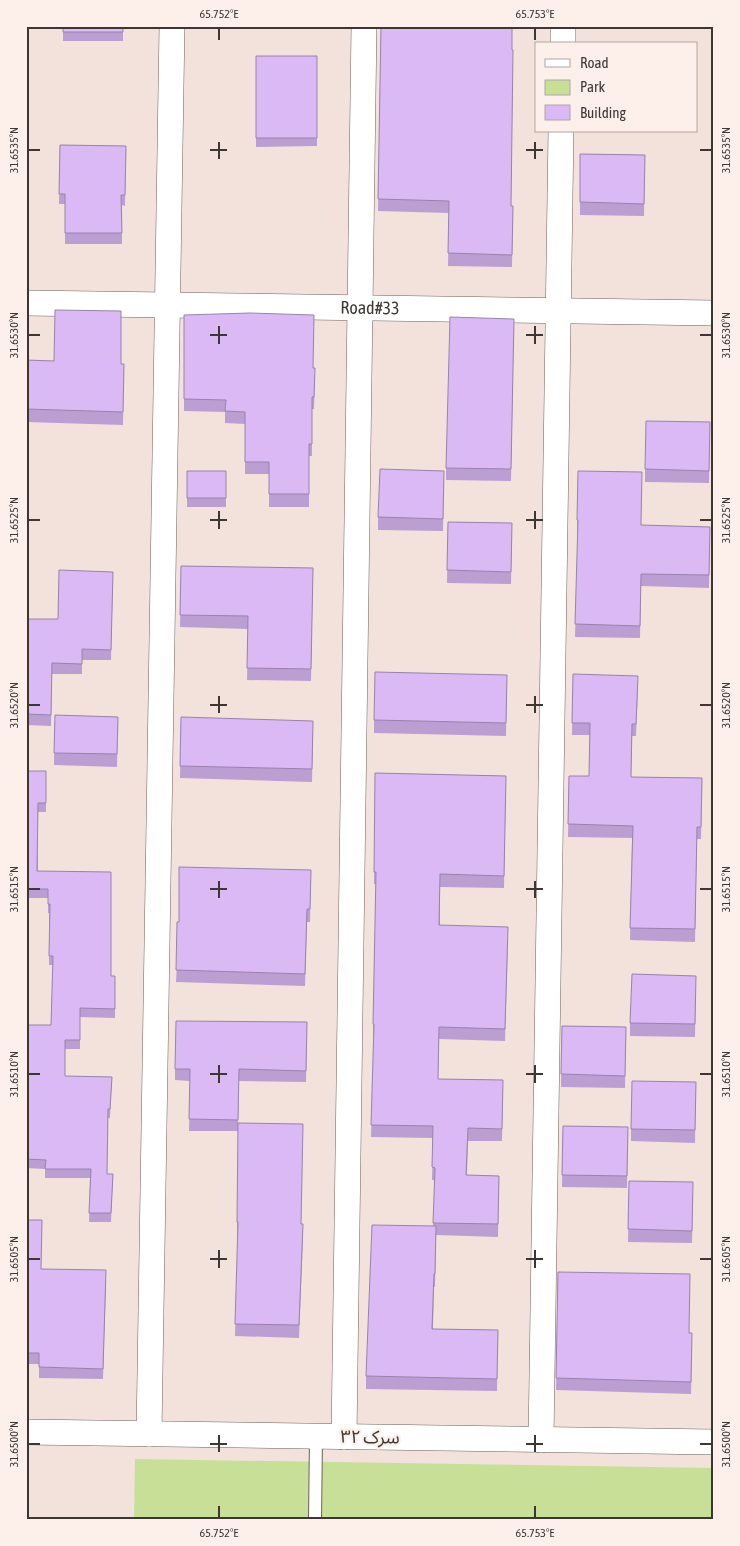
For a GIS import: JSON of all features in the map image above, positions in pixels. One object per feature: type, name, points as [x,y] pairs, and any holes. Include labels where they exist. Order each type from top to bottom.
[{"type":"street","points":[[149,1434],[172,26]]},
{"type":"street","points":[[344,1437],[364,26]]},
{"type":"street","points":[[562,42],[563,26]]},
{"type":"street","points":[[541,1440],[561,132]]},
{"type":"street","name":"Road#33","points":[[26,303],[714,313]]},
{"type":"street","name":"سرک ۳۲","points":[[26,1432],[714,1442]]},
{"type":"lane","points":[[315,1520],[316,1437]]},
{"type":"green space","points":[[135,1459],[714,1468],[714,1520],[134,1520]]},
{"type":"building","points":[[63,26],[123,26],[123,32],[63,32]]},
{"type":"building","points":[[381,26],[512,26],[512,255],[448,253],[449,201],[378,199]]},
{"type":"building","points":[[256,56],[317,56],[317,138],[256,138]]},
{"type":"building","points":[[60,145],[126,146],[125,195],[121,195],[122,233],[65,233],[65,194],[59,194]]},
{"type":"building","points":[[580,154],[645,155],[644,204],[580,202]]},
{"type":"building","points":[[55,310],[121,311],[121,364],[124,364],[123,412],[26,409],[26,360],[54,361]]},
{"type":"building","points":[[250,313],[314,315],[313,368],[315,368],[314,397],[312,397],[312,444],[309,444],[309,494],[269,494],[269,462],[245,462],[245,412],[225,411],[226,400],[184,399],[184,315]]},
{"type":"building","points":[[450,317],[514,319],[511,469],[446,468]]},
{"type":"building","points":[[646,421],[710,422],[709,471],[645,469]]},
{"type":"building","points":[[380,469],[444,471],[443,519],[378,517]]},
{"type":"building","points":[[187,471],[226,471],[226,498],[187,498]]},
{"type":"building","points":[[578,471],[642,472],[641,525],[710,527],[709,575],[641,574],[640,626],[575,624]]},
{"type":"building","points":[[448,522],[512,523],[511,572],[447,570]]},
{"type":"building","points":[[181,566],[313,568],[311,669],[247,668],[248,616],[180,615]]},
{"type":"building","points":[[59,570],[113,572],[111,650],[82,649],[82,664],[52,663],[51,715],[26,714],[26,619],[58,619]]},
{"type":"building","points":[[375,672],[507,675],[506,723],[374,720]]},
{"type":"building","points":[[573,674],[638,676],[636,724],[632,724],[631,777],[702,778],[701,827],[697,827],[695,929],[630,928],[633,826],[568,824],[569,776],[589,776],[590,723],[572,723]]},
{"type":"building","points":[[55,715],[118,717],[117,754],[54,753]]},
{"type":"building","points":[[181,717],[313,721],[312,769],[180,766]]},
{"type":"building","points":[[26,771],[46,771],[46,803],[38,803],[37,871],[111,872],[111,976],[115,976],[115,1009],[80,1008],[80,1040],[65,1040],[65,1076],[112,1077],[110,1109],[108,1109],[107,1174],[113,1174],[111,1213],[89,1213],[91,1169],[45,1169],[46,1160],[26,1159],[26,1025],[51,1025],[53,956],[49,956],[50,904],[48,904],[48,889],[26,889]]},
{"type":"building","points":[[375,773],[506,776],[504,876],[440,874],[439,925],[508,927],[505,1029],[439,1027],[438,1079],[503,1080],[502,1129],[468,1128],[466,1175],[499,1176],[498,1224],[433,1223],[435,1168],[432,1167],[433,1126],[371,1125],[376,872],[374,872]]},
{"type":"building","points":[[179,867],[311,870],[310,909],[307,909],[305,974],[176,970],[177,922],[179,922]]},
{"type":"building","points":[[632,974],[696,976],[695,1024],[630,1023]]},
{"type":"building","points":[[176,1021],[307,1022],[306,1071],[239,1069],[238,1120],[189,1119],[190,1069],[175,1069]]},
{"type":"building","points":[[562,1026],[626,1027],[625,1076],[561,1074]]},
{"type":"building","points":[[632,1081],[696,1082],[695,1130],[631,1129]]},
{"type":"building","points":[[238,1123],[303,1124],[301,1224],[303,1224],[299,1325],[235,1324]]},
{"type":"building","points":[[563,1126],[628,1127],[627,1176],[562,1175]]},
{"type":"building","points":[[629,1181],[693,1182],[692,1231],[628,1229]]},
{"type":"building","points":[[26,1220],[42,1220],[41,1269],[106,1270],[103,1369],[39,1367],[39,1353],[26,1353]]},
{"type":"building","points":[[372,1225],[436,1226],[432,1329],[498,1330],[497,1379],[366,1376]]},
{"type":"building","points":[[558,1272],[690,1274],[689,1333],[692,1333],[691,1382],[556,1378]]}]
